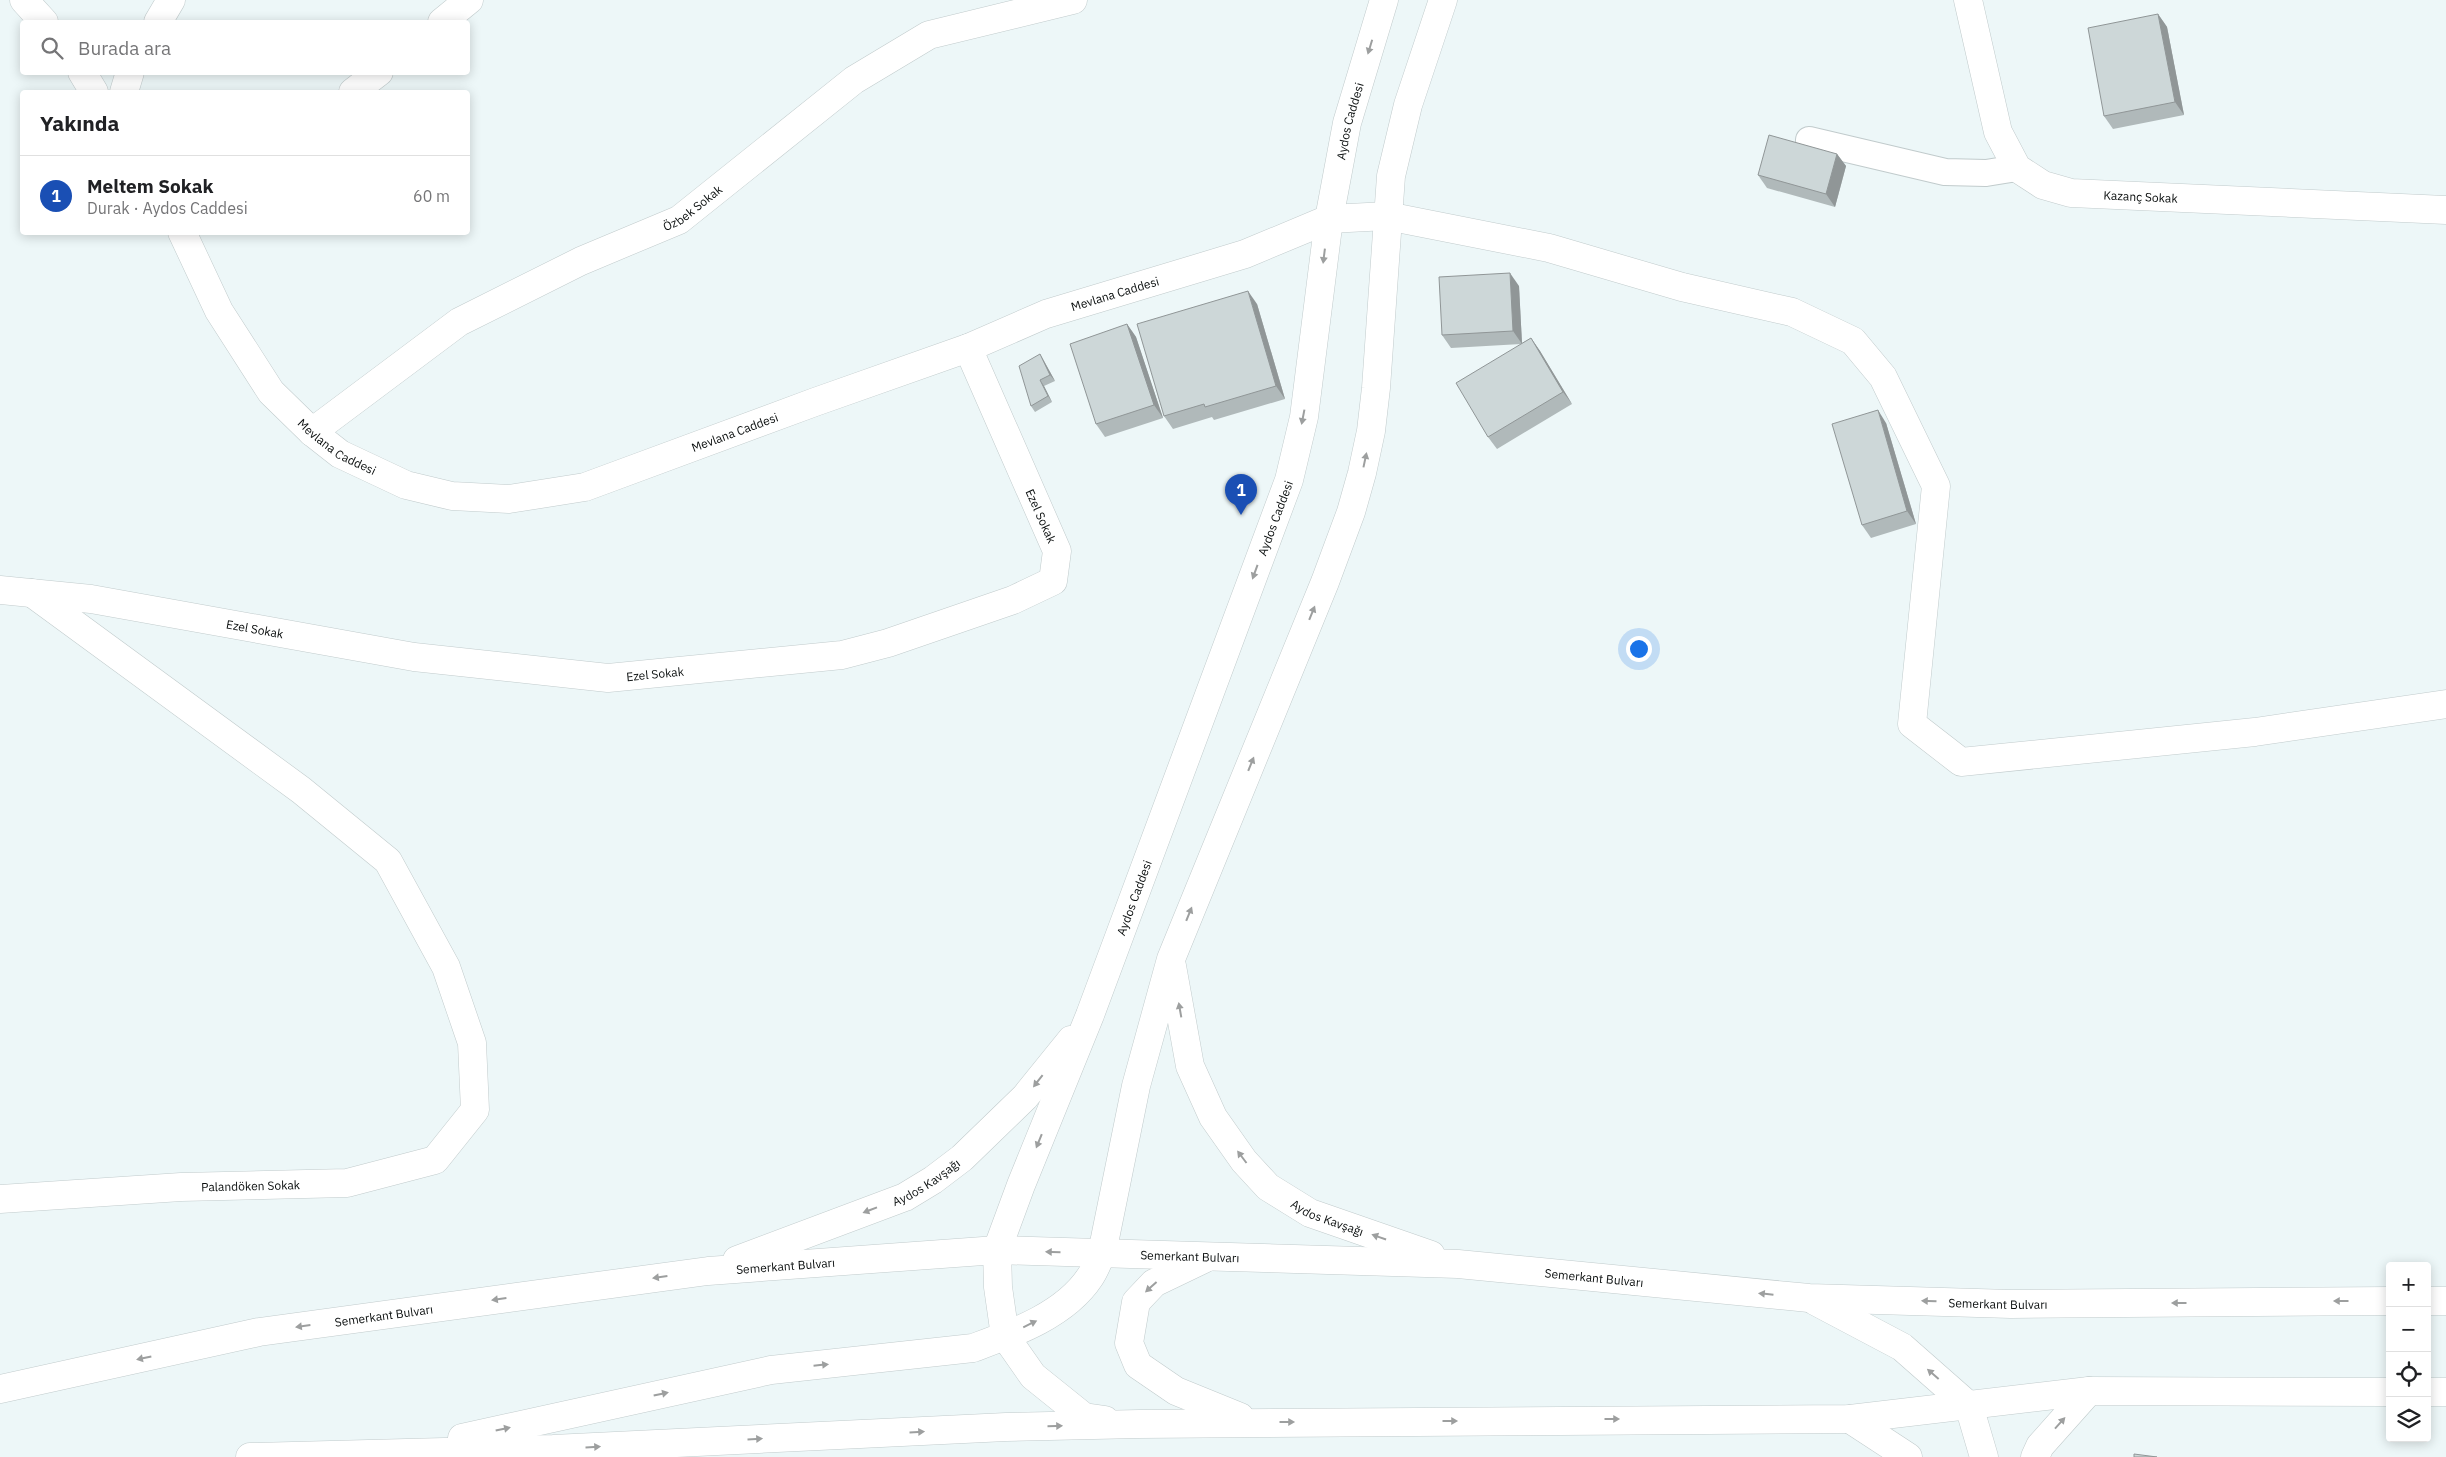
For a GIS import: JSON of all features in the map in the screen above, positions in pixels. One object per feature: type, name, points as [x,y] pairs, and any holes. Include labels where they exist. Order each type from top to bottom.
[{"type":"main road","points":[[24,0],[42,20]]},
{"type":"main road","points":[[159,20],[171,0]]},
{"type":"main road","points":[[444,20],[469,0]]},
{"type":"main road","name":"Özbek Sokak","points":[[312,432],[460,322],[581,261],[679,220],[854,80],[929,35],[1073,0]]},
{"type":"main road","name":"Aydos Caddesi","points":[[997,1250],[1021,1185],[1090,1015],[1289,480],[1304,417],[1329,219],[1348,123],[1384,0]]},
{"type":"main road","points":[[404,1451],[771,1370],[973,1348],[1005,1336],[1050,1314],[1090,1278],[1102,1253],[1136,1086],[1171,960],[1326,582],[1351,512],[1371,431],[1376,388],[1387,216],[1392,176],[1408,105],[1443,0]]},
{"type":"main road","points":[[1968,0],[1998,132],[2017,168]]},
{"type":"main road","points":[[84,75],[93,90]]},
{"type":"main road","points":[[125,90],[129,75]]},
{"type":"main road","points":[[356,90],[375,75]]},
{"type":"main road","name":"Kazanç Sokak","points":[[2017,168],[2043,184],[2071,194],[2446,210]]},
{"type":"main road","name":"Mevlana Caddesi","points":[[183,235],[219,310],[271,392],[312,432],[340,454],[406,485],[452,496],[509,499],[585,488],[814,402],[968,348],[1046,314],[1245,254],[1329,219],[1387,216],[1549,248],[1682,287],[1792,312],[1853,341],[1883,377],[1936,486],[1912,724],[1961,762],[2255,732],[2446,704]]},
{"type":"main road","name":"Ezel Sokak","points":[[0,590],[91,599],[414,657],[608,678],[842,655],[888,643],[1013,600],[1053,581],[1057,551],[968,348]]},
{"type":"main road","name":"Palandöken Sokak","points":[[0,1199],[180,1187],[347,1183],[434,1160],[475,1110],[472,1042],[446,967],[388,861],[301,790],[32,593]]},
{"type":"main road","name":"Aydos Kavşağı","points":[[1171,960],[1190,1066],[1213,1117],[1244,1160],[1268,1187],[1310,1213],[1458,1264]]},
{"type":"main road","name":"Aydos Kavşağı","points":[[708,1270],[905,1197],[933,1180],[962,1158],[1025,1098],[1090,1015]]},
{"type":"main road","points":[[997,1250],[998,1287],[1005,1336],[1033,1376],[1084,1417],[1138,1424]]},
{"type":"main road","name":"Semerkant Bulvarı","points":[[0,1389],[259,1332],[708,1270],[997,1250],[1458,1264],[1809,1298],[2011,1304],[2386,1301]]},
{"type":"main road","points":[[1210,1256],[1154,1283],[1136,1302],[1129,1343],[1138,1365],[1176,1391],[1252,1422]]},
{"type":"main road","points":[[1809,1298],[1902,1347],[1969,1406],[1984,1457]]},
{"type":"main road","points":[[2431,1301],[2446,1301]]},
{"type":"main road","points":[[2035,1457],[2040,1446],[2088,1391]]},
{"type":"main road","points":[[250,1457],[404,1451],[547,1453],[996,1428],[1138,1424],[1850,1419],[2088,1391],[2386,1392]]},
{"type":"main road","points":[[2431,1392],[2446,1392]]},
{"type":"main road","points":[[1850,1419],[1908,1457]]},
{"type":"lane","points":[[1809,140],[1944,172],[1986,173],[2017,168]]},
{"type":"building","points":[[2158,14],[2175,102],[2104,116],[2088,28]]},
{"type":"building","points":[[1769,135],[1837,154],[1826,194],[1758,175]]},
{"type":"building","points":[[1510,273],[1513,331],[1442,335],[1439,277]]},
{"type":"building","points":[[1248,291],[1276,386],[1205,407],[1204,404],[1164,416],[1137,324]]},
{"type":"building","points":[[1127,324],[1154,405],[1096,424],[1070,344]]},
{"type":"building","points":[[1531,338],[1563,392],[1488,437],[1456,383]]},
{"type":"building","points":[[1040,354],[1050,375],[1040,380],[1048,396],[1031,406],[1019,366]]},
{"type":"building","points":[[1878,410],[1907,511],[1862,525],[1832,424]]},
{"type":"building","points":[[2134,1454],[2157,1457],[2134,1457]]},
{"type":"place","name":"Meltem Sokak","points":[[1241,515]]}]
